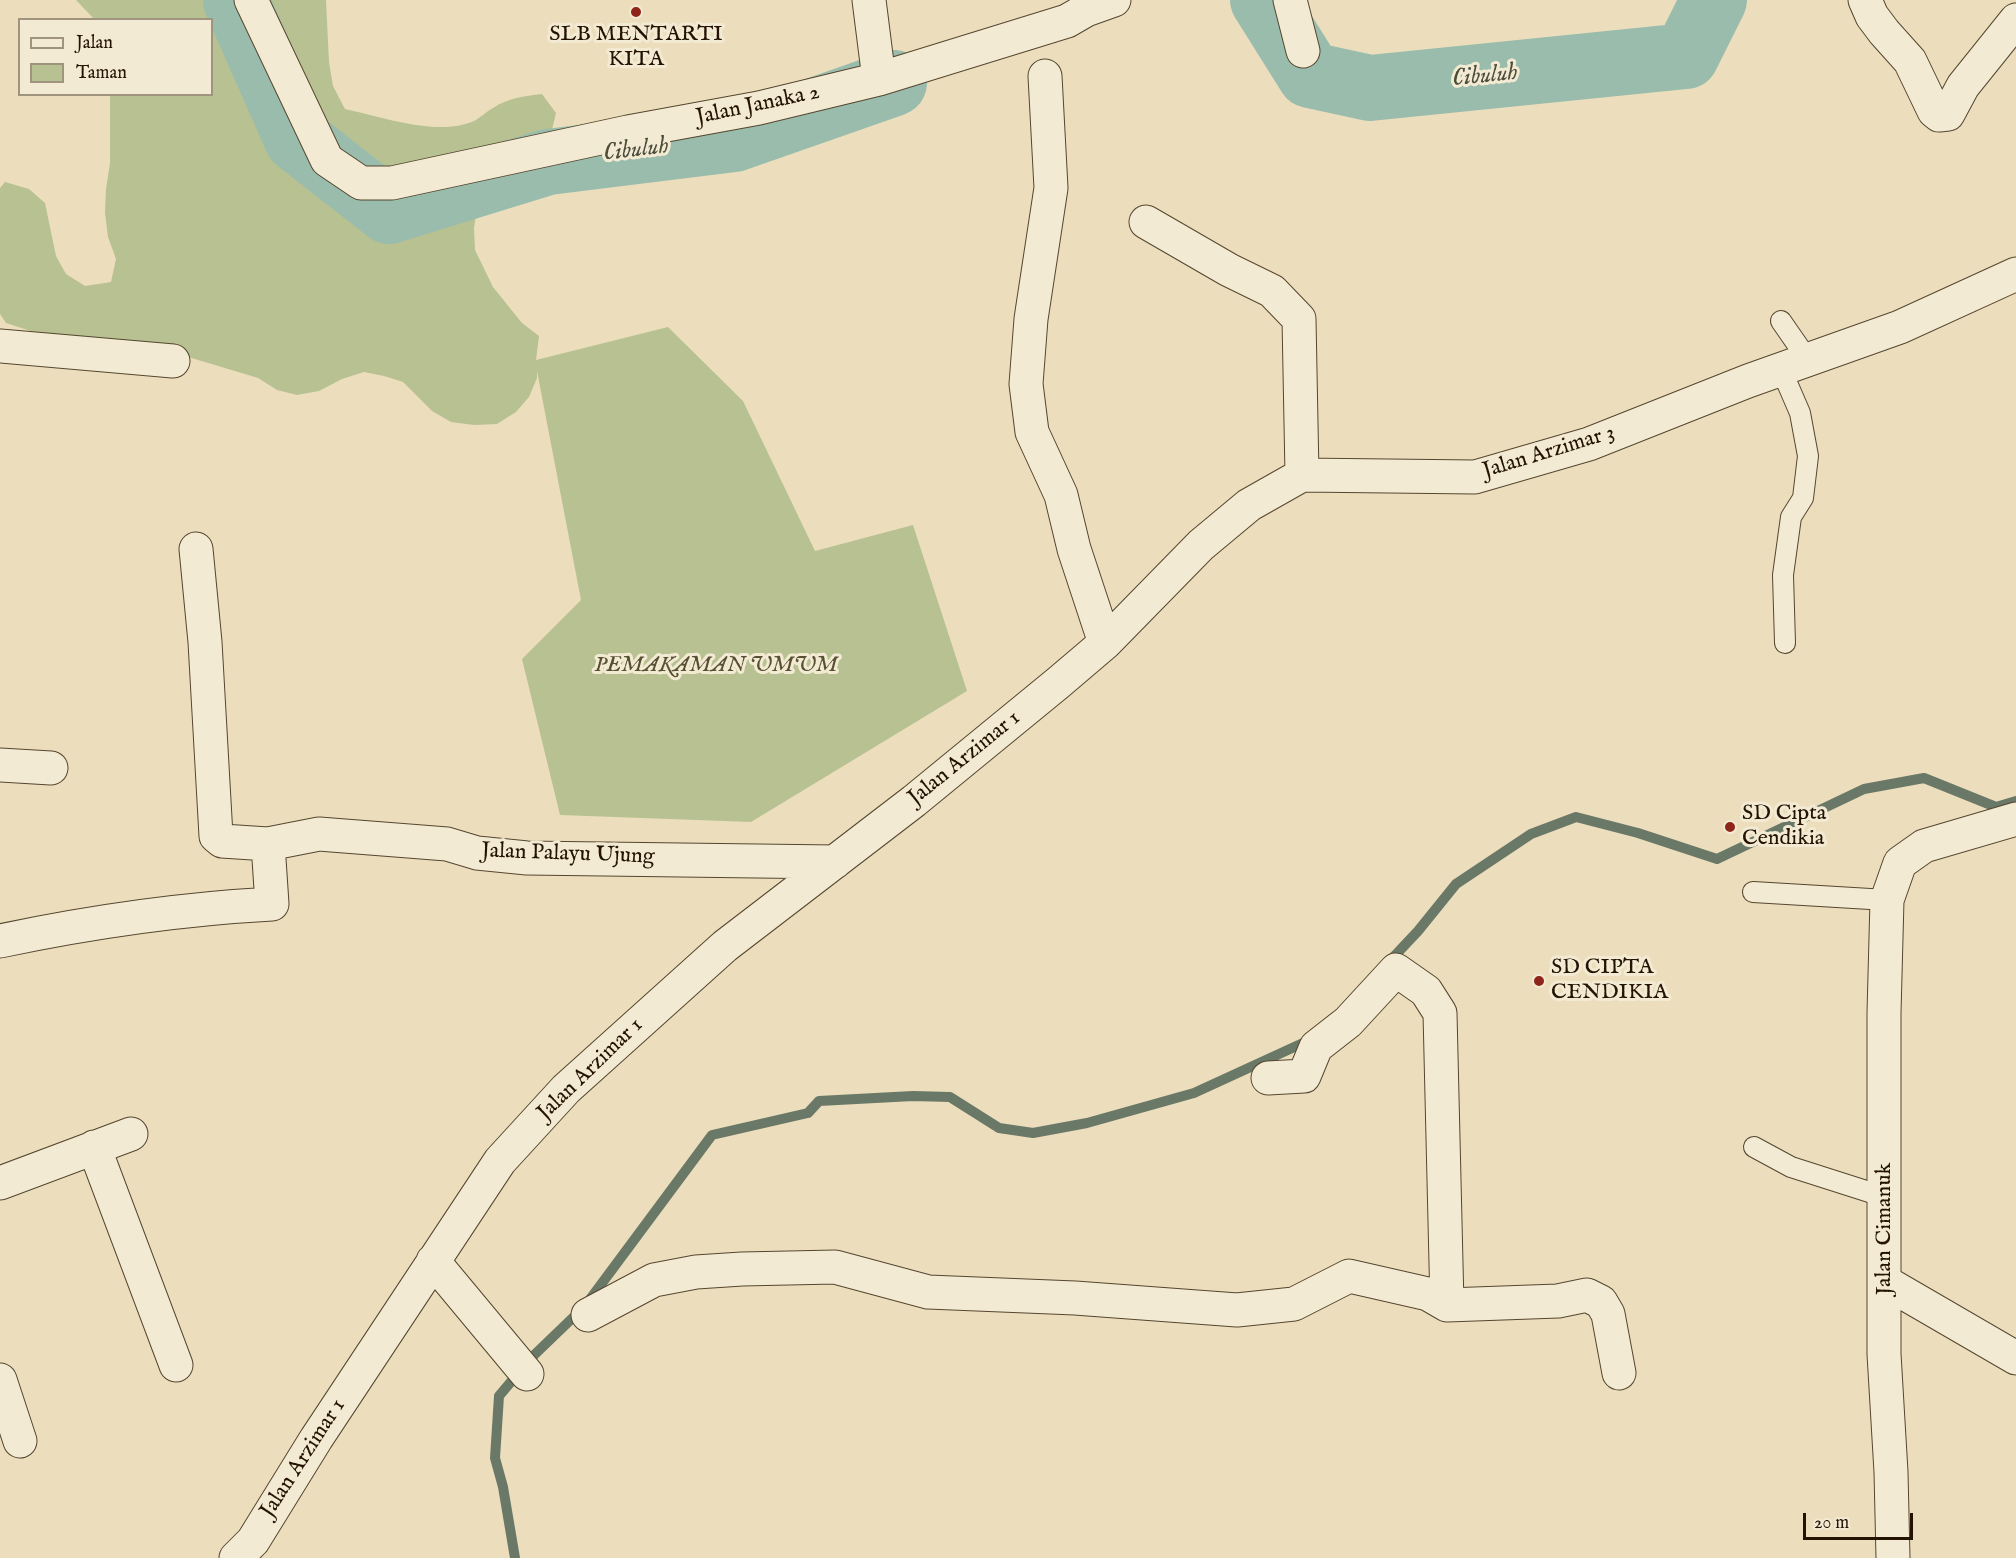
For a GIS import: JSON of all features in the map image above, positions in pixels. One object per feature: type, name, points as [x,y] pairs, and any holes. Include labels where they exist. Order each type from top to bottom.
[{"type":"street","name":"Jalan Janaka 2","points":[[251,0],[327,160],[361,183],[392,183],[628,132],[759,108],[879,79],[1065,10],[1086,10],[1114,0]]},
{"type":"street","points":[[869,0],[879,79]]},
{"type":"street","points":[[1290,0],[1303,51]]},
{"type":"street","points":[[1865,0],[1872,16],[1910,61],[1934,111],[1939,115],[1948,114],[1963,86],[2016,20]]},
{"type":"street","points":[[1046,76],[1051,188],[1032,319],[1026,384],[1032,432],[1061,495],[1074,549],[1105,643],[1201,545],[1249,505],[1302,475],[1299,320],[1272,291],[1229,270],[1146,222]]},
{"type":"street","name":"Jalan Arzimar 3","points":[[1302,475],[1475,477],[1589,444],[1900,327],[2016,274]]},
{"type":"street","points":[[0,346],[173,361]]},
{"type":"street","name":"Jalan Palayu Ujung","points":[[196,549],[205,642],[216,836],[222,841],[268,844],[319,834],[447,844],[477,853],[527,858],[835,862]]},
{"type":"street","name":"Jalan Arzimar 1","points":[[236,1558],[253,1541],[316,1439],[500,1161],[566,1089],[725,946],[914,801],[1105,643]]},
{"type":"street","points":[[0,765],[51,768]]},
{"type":"street","name":"Jalan Cimanuk","points":[[1893,1558],[1884,1354],[1884,1013],[1887,900],[1900,863],[1924,846],[2016,819]]},
{"type":"street","points":[[0,941],[71,926],[139,916],[272,904],[268,844]]},
{"type":"street","points":[[1268,1078],[1304,1076],[1316,1047],[1348,1023],[1396,970],[1426,991],[1440,1013],[1448,1305]]},
{"type":"street","points":[[0,1183],[131,1134]]},
{"type":"street","points":[[94,1147],[176,1365]]},
{"type":"street","points":[[433,1261],[527,1374]]},
{"type":"street","points":[[588,1315],[654,1280],[696,1272],[742,1269],[835,1267],[928,1292],[1075,1298],[1237,1310],[1294,1304],[1349,1276],[1428,1294],[1448,1305],[1558,1301],[1587,1295],[1601,1302],[1608,1314],[1619,1373]]},
{"type":"street","points":[[1885,1282],[2016,1358]]},
{"type":"street","points":[[0,1380],[20,1441]]},
{"type":"lane","points":[[1781,321],[1794,365],[1808,456],[1803,498],[1791,517],[1783,575],[1785,643]]},
{"type":"lane","points":[[1753,892],[1887,900]]},
{"type":"lane","points":[[1754,1148],[1791,1167],[1885,1197]]},
{"type":"green space","name":"PEMAKAMAN UMUM","points":[[76,0],[326,0],[329,62],[333,86],[345,109],[393,121],[444,127],[474,121],[504,102],[542,94],[556,113],[551,134],[492,190],[477,209],[474,228],[475,250],[493,287],[522,323],[539,336],[536,360],[668,327],[743,401],[815,551],[913,525],[967,691],[751,822],[560,815],[522,659],[581,600],[537,371],[537,378],[529,397],[516,412],[497,424],[474,425],[451,422],[432,411],[403,382],[384,376],[364,372],[342,379],[319,391],[297,395],[277,390],[258,378],[175,353],[46,336],[6,323],[0,314],[0,188],[5,182],[29,189],[45,203],[56,256],[66,274],[85,286],[111,282],[116,259],[108,237],[105,213],[110,163],[110,96],[213,96],[213,18],[93,18]]},
{"type":"waterway","name":"Cibuluh","points":[[1263,0],[1310,75],[1370,88],[1686,56],[1714,0]]},
{"type":"waterway","name":"Cibuluh","points":[[236,1],[297,139],[389,211],[548,162],[734,139],[894,83]]},
{"type":"waterway","points":[[1387,964],[1418,931],[1456,884],[1531,834],[1576,817],[1638,833],[1717,859],[1864,789],[1924,778],[1996,807],[2016,801]]},
{"type":"waterway","points":[[515,1558],[503,1487],[495,1458],[499,1396],[531,1358],[585,1306],[712,1135],[808,1113],[819,1101],[913,1096],[950,1097],[999,1128],[1033,1133],[1087,1123],[1194,1093],[1303,1043],[1311,1037]]},
{"type":"place","name":"SLB MENTARTI KITA","points":[[636,12]]},
{"type":"place","name":"SD Cipta Cendikia","points":[[1730,827]]},
{"type":"place","name":"SD CIPTA CENDIKIA","points":[[1539,981]]}]
